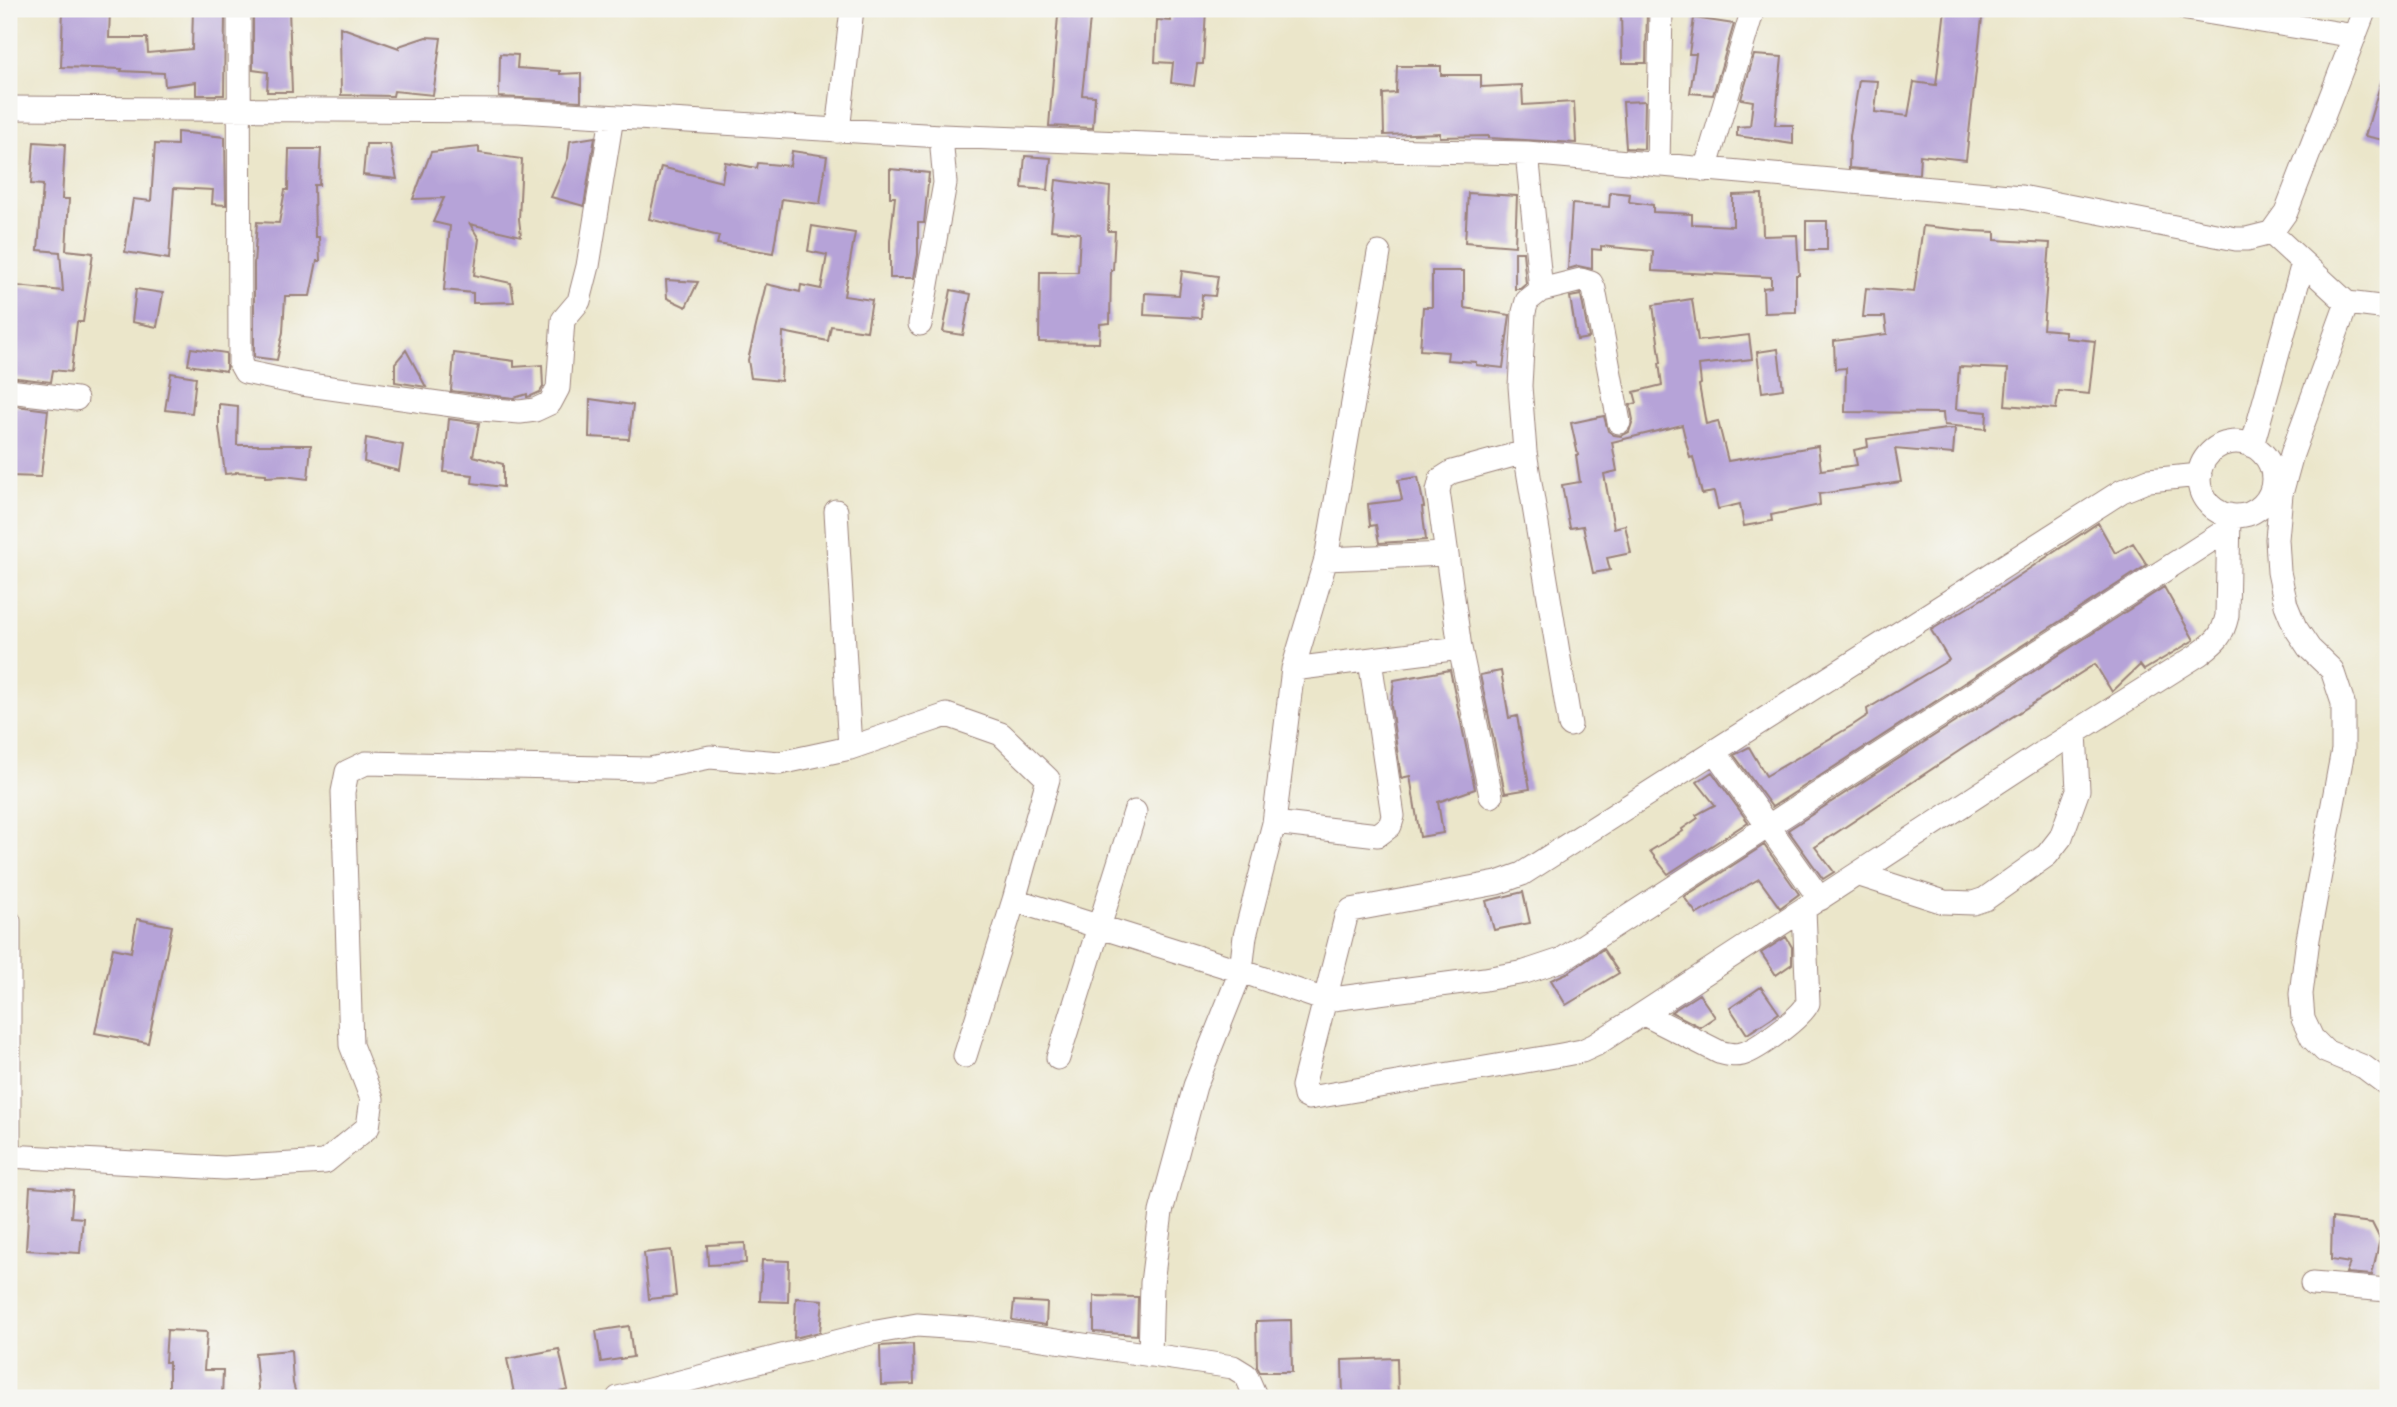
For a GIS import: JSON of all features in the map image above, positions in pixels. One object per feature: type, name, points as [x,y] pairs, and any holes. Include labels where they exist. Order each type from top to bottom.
[{"type":"street","points":[[240,9],[242,369],[251,373],[352,392],[481,409],[520,412],[544,407],[555,397],[558,388],[563,320],[577,307],[581,296],[612,117]]},
{"type":"street","points":[[838,131],[852,9]]},
{"type":"street","points":[[1658,165],[1661,9]]},
{"type":"street","points":[[1705,170],[1753,9]]},
{"type":"street","points":[[2187,9],[2307,18],[2355,36]]},
{"type":"street","points":[[9,108],[518,111],[942,136],[1223,147],[1527,153],[2021,197],[2247,239],[2270,233],[2286,212],[2365,9]]},
{"type":"street","points":[[920,324],[945,183],[942,136]]},
{"type":"street","points":[[1527,153],[1541,290]]},
{"type":"street","points":[[2270,233],[2347,303],[2388,309]]},
{"type":"street","points":[[1150,1355],[1152,1283],[1161,1212],[1195,1086],[1241,971],[1245,936],[1274,823],[1293,669],[1325,559],[1379,253]]},
{"type":"street","points":[[2252,446],[2303,263]]},
{"type":"street","points":[[1570,725],[1525,452],[1520,386],[1524,312],[1527,301],[1541,290],[1581,280],[1591,283],[1619,422]]},
{"type":"street","points":[[2347,303],[2292,454],[2281,494],[2277,539],[2278,572],[2286,605],[2295,627],[2309,648],[2332,670],[2343,703],[2343,750],[2308,939],[2301,995],[2303,1019],[2312,1038],[2325,1051],[2364,1067],[2388,1085]]},
{"type":"street","points":[[9,391],[76,399]]},
{"type":"street","points":[[1014,900],[1325,1000],[1485,979],[1545,966],[1560,960],[1768,826],[2229,522],[2261,507],[2270,495],[2274,481],[2272,467],[2264,454],[2252,446],[2238,442],[2224,445],[2211,452],[2200,475],[2201,492],[2209,505],[2229,522],[2227,616],[2218,639],[1644,1014],[1582,1051],[1309,1098],[1305,1096],[1303,1086],[1325,1000],[1346,916],[1351,910],[1490,885],[1540,864],[2122,491],[2149,480],[2200,475]]},
{"type":"street","points":[[1491,796],[1460,648],[1438,491],[1441,479],[1452,472],[1525,452]]},
{"type":"street","points":[[836,511],[850,748]]},
{"type":"street","points":[[1325,559],[1446,554]]},
{"type":"street","points":[[1293,669],[1460,648]]},
{"type":"street","points":[[1274,823],[1378,835],[1390,826],[1393,816],[1370,660]]},
{"type":"street","points":[[9,1156],[224,1168],[325,1162],[368,1127],[372,1099],[351,1045],[343,792],[347,772],[366,763],[650,769],[710,757],[780,763],[850,748],[947,715],[1001,734],[1048,779],[1014,900],[965,1056]]},
{"type":"street","points":[[1857,874],[1944,902],[1960,904],[1984,899],[2047,855],[2061,837],[2078,790],[2075,732]]},
{"type":"street","points":[[1644,1014],[1719,1052],[1732,1055],[1754,1048],[1797,1018],[1808,1003],[1812,904],[1768,826],[1715,752]]},
{"type":"street","points":[[1058,1058],[1135,812]]},
{"type":"street","points":[[9,921],[9,1146]]},
{"type":"street","points":[[2312,1284],[2388,1290]]},
{"type":"street","points":[[618,1398],[871,1333],[917,1325],[974,1329],[1233,1367],[1246,1375],[1256,1398]]},
{"type":"building","points":[[63,9],[110,9],[109,38],[147,38],[148,53],[192,49],[193,9],[218,9],[218,13],[225,13],[224,95],[196,95],[196,82],[165,86],[164,73],[61,67]]},
{"type":"building","points":[[261,9],[289,9],[292,92],[267,92],[268,72],[253,70],[253,14],[261,14]]},
{"type":"building","points":[[1170,9],[1206,9],[1203,64],[1197,64],[1194,86],[1171,83],[1173,63],[1155,62],[1157,20],[1171,21]]},
{"type":"building","points":[[1621,9],[1647,9],[1646,63],[1622,63]]},
{"type":"building","points":[[1945,9],[1983,9],[1966,160],[1920,155],[1919,174],[1849,168],[1850,136],[1859,80],[1878,81],[1875,112],[1908,116],[1914,82],[1936,85]]},
{"type":"building","points":[[1058,16],[1090,19],[1082,95],[1095,96],[1093,128],[1049,126]]},
{"type":"building","points":[[1694,18],[1734,24],[1713,95],[1690,93],[1696,54],[1689,54]]},
{"type":"building","points":[[340,27],[399,48],[426,37],[441,38],[433,95],[394,91],[393,96],[341,95]]},
{"type":"building","points":[[500,54],[518,55],[517,68],[560,71],[560,74],[581,73],[581,101],[499,97]]},
{"type":"building","points":[[1754,55],[1782,57],[1775,125],[1793,125],[1793,144],[1737,136],[1737,127],[1750,126],[1753,101],[1741,99]]},
{"type":"building","points":[[1397,66],[1441,66],[1441,75],[1481,75],[1481,87],[1522,85],[1523,105],[1574,102],[1576,143],[1489,136],[1440,137],[1440,133],[1384,135],[1383,94],[1396,93]]},
{"type":"building","points":[[2384,72],[2388,73],[2388,141],[2365,136]]},
{"type":"building","points":[[1645,101],[1644,149],[1626,148],[1623,102]]},
{"type":"building","points":[[177,132],[225,137],[226,205],[212,204],[213,190],[174,188],[169,259],[125,252],[133,199],[151,201],[155,144],[177,145]]},
{"type":"building","points":[[595,137],[584,206],[551,197],[568,158],[570,141]]},
{"type":"building","points":[[34,142],[65,144],[62,199],[69,199],[66,250],[93,253],[83,322],[77,322],[71,372],[53,370],[51,382],[9,377],[9,285],[63,291],[60,252],[38,250],[43,185],[31,184]]},
{"type":"building","points":[[366,144],[390,144],[397,179],[363,175]]},
{"type":"building","points":[[479,147],[479,153],[522,159],[519,219],[521,236],[470,224],[479,239],[474,275],[511,283],[514,302],[473,303],[473,293],[444,290],[450,226],[433,222],[444,198],[413,199],[431,152]]},
{"type":"building","points":[[289,149],[321,149],[319,185],[314,185],[315,237],[319,237],[320,261],[317,261],[310,296],[285,296],[283,332],[277,360],[254,357],[254,264],[257,222],[279,223],[285,190],[288,190]]},
{"type":"building","points":[[792,151],[827,156],[820,204],[782,199],[773,253],[717,244],[719,236],[649,219],[661,167],[722,182],[725,162],[757,168],[758,163],[790,166]]},
{"type":"building","points":[[1025,156],[1051,158],[1048,190],[1022,188]]},
{"type":"building","points":[[890,169],[929,173],[924,223],[918,223],[918,255],[914,278],[890,278],[890,241],[895,197],[890,197]]},
{"type":"building","points":[[1056,180],[1110,187],[1108,231],[1115,231],[1110,323],[1100,324],[1099,343],[1039,342],[1040,272],[1078,272],[1080,233],[1051,230]]},
{"type":"building","points":[[1610,192],[1630,194],[1629,202],[1653,205],[1653,212],[1692,214],[1692,224],[1733,226],[1733,195],[1762,194],[1763,236],[1797,235],[1799,275],[1796,275],[1796,312],[1764,313],[1763,288],[1771,287],[1771,277],[1652,271],[1653,251],[1601,246],[1601,250],[1592,249],[1592,269],[1578,266],[1568,269],[1572,204],[1609,207]]},
{"type":"building","points":[[1468,193],[1517,196],[1515,246],[1465,242]]},
{"type":"building","points":[[1806,221],[1827,221],[1827,250],[1806,250]]},
{"type":"building","points":[[812,226],[855,233],[844,296],[872,300],[867,331],[831,326],[828,341],[783,332],[781,381],[751,378],[748,360],[766,284],[800,292],[801,285],[821,289],[827,255],[808,251]]},
{"type":"building","points":[[1923,226],[1995,232],[1995,240],[2050,243],[2043,329],[2065,331],[2065,338],[2095,341],[2089,394],[2059,391],[2056,409],[2005,405],[2008,369],[1959,367],[1956,409],[1987,412],[1986,429],[1944,425],[1943,413],[1845,412],[1846,368],[1835,369],[1834,341],[1887,334],[1885,317],[1863,317],[1866,288],[1914,292]]},
{"type":"building","points":[[1515,252],[1523,252],[1526,284],[1520,289],[1515,289]]},
{"type":"building","points":[[1182,271],[1218,276],[1215,296],[1202,295],[1201,318],[1144,315],[1145,293],[1179,295]]},
{"type":"building","points":[[1432,271],[1464,271],[1464,308],[1510,315],[1503,368],[1476,365],[1476,362],[1447,360],[1448,352],[1420,350],[1423,307],[1432,307]]},
{"type":"building","points":[[666,280],[698,282],[686,307],[667,298]]},
{"type":"building","points":[[136,289],[163,293],[157,327],[132,322]]},
{"type":"building","points":[[951,290],[971,294],[963,335],[943,332]]},
{"type":"building","points":[[1581,295],[1589,338],[1577,340],[1570,297]]},
{"type":"building","points":[[1692,299],[1698,341],[1749,335],[1752,359],[1699,365],[1699,385],[1706,424],[1718,421],[1728,461],[1818,446],[1821,470],[1857,465],[1854,450],[1868,447],[1867,439],[1955,428],[1953,454],[1895,449],[1901,482],[1819,494],[1820,505],[1771,515],[1772,521],[1744,526],[1740,504],[1718,509],[1714,492],[1702,494],[1682,425],[1612,442],[1617,471],[1604,474],[1614,528],[1625,525],[1631,553],[1607,558],[1610,570],[1593,573],[1583,526],[1570,528],[1562,485],[1580,482],[1571,423],[1604,416],[1608,431],[1614,435],[1621,436],[1629,432],[1633,420],[1630,405],[1637,403],[1634,392],[1662,385],[1653,305]]},
{"type":"building","points":[[191,348],[226,353],[226,371],[188,365]]},
{"type":"building","points":[[1778,349],[1783,389],[1762,392],[1757,352]]},
{"type":"building","points":[[406,350],[426,387],[395,382],[395,363]]},
{"type":"building","points":[[454,353],[514,361],[514,367],[542,365],[543,387],[540,392],[531,396],[527,397],[527,394],[514,398],[451,391]]},
{"type":"building","points":[[171,373],[196,377],[192,413],[165,410]]},
{"type":"building","points":[[590,399],[633,405],[629,439],[589,437]]},
{"type":"building","points":[[219,404],[238,406],[237,445],[311,445],[308,479],[236,472],[225,474]]},
{"type":"building","points":[[9,405],[48,410],[41,477],[9,476]]},
{"type":"building","points":[[449,419],[479,423],[473,456],[503,464],[503,487],[472,483],[473,475],[444,472]]},
{"type":"building","points":[[366,438],[403,445],[399,471],[364,462]]},
{"type":"building","points":[[1418,477],[1424,507],[1426,540],[1379,543],[1376,525],[1370,526],[1368,504],[1402,500],[1398,480]]},
{"type":"building","points":[[2098,523],[2115,553],[2133,543],[2147,565],[1772,807],[1734,755],[1749,747],[1766,776],[1853,725],[1868,715],[1867,709],[1949,660],[1931,630]]},
{"type":"building","points":[[2164,587],[2194,640],[2144,670],[2140,665],[2112,692],[2095,664],[1962,749],[1815,847],[1834,872],[1823,879],[1788,830]]},
{"type":"building","points":[[1450,670],[1475,789],[1438,802],[1443,833],[1420,837],[1410,776],[1401,778],[1391,706],[1394,680]]},
{"type":"building","points":[[1501,671],[1509,718],[1517,716],[1530,789],[1505,793],[1480,675]]},
{"type":"building","points":[[1712,772],[1748,822],[1668,874],[1650,851],[1683,831],[1682,829],[1698,818],[1696,815],[1715,805],[1697,782]]},
{"type":"building","points":[[1764,845],[1799,894],[1780,908],[1759,879],[1697,914],[1684,897]]},
{"type":"building","points":[[1523,892],[1530,923],[1494,930],[1486,901]]},
{"type":"building","points":[[137,919],[172,926],[148,1043],[95,1033],[113,948],[131,952]]},
{"type":"building","points":[[1786,937],[1792,947],[1792,964],[1776,975],[1761,953]]},
{"type":"building","points":[[1603,949],[1619,973],[1566,1005],[1551,980],[1569,972]]},
{"type":"building","points":[[1761,987],[1779,1013],[1747,1034],[1730,1008]]},
{"type":"building","points":[[1699,994],[1715,1017],[1700,1027],[1671,1012]]},
{"type":"building","points":[[30,1187],[73,1190],[71,1217],[83,1218],[80,1253],[26,1250]]},
{"type":"building","points":[[2332,1218],[2372,1223],[2380,1239],[2372,1275],[2346,1273],[2350,1263],[2331,1260]]},
{"type":"building","points":[[745,1243],[746,1263],[708,1265],[707,1245]]},
{"type":"building","points":[[671,1250],[676,1296],[649,1299],[644,1253]]},
{"type":"building","points":[[762,1260],[789,1261],[788,1302],[760,1301]]},
{"type":"building","points":[[1094,1296],[1138,1297],[1137,1335],[1094,1332]]},
{"type":"building","points":[[796,1298],[823,1300],[820,1332],[794,1338]]},
{"type":"building","points":[[1014,1301],[1047,1303],[1046,1325],[1012,1320]]},
{"type":"building","points":[[1291,1320],[1292,1372],[1260,1372],[1257,1367],[1256,1321]]},
{"type":"building","points":[[629,1326],[633,1357],[601,1362],[596,1331]]},
{"type":"building","points":[[167,1330],[207,1332],[204,1370],[223,1370],[222,1398],[169,1398],[169,1362],[165,1362]]},
{"type":"building","points":[[913,1344],[914,1384],[881,1385],[880,1346]]},
{"type":"building","points":[[559,1349],[568,1390],[531,1398],[515,1398],[507,1359]]},
{"type":"building","points":[[291,1350],[293,1383],[297,1398],[259,1398],[255,1353]]},
{"type":"building","points":[[1397,1358],[1398,1398],[1343,1398],[1342,1360]]}]
